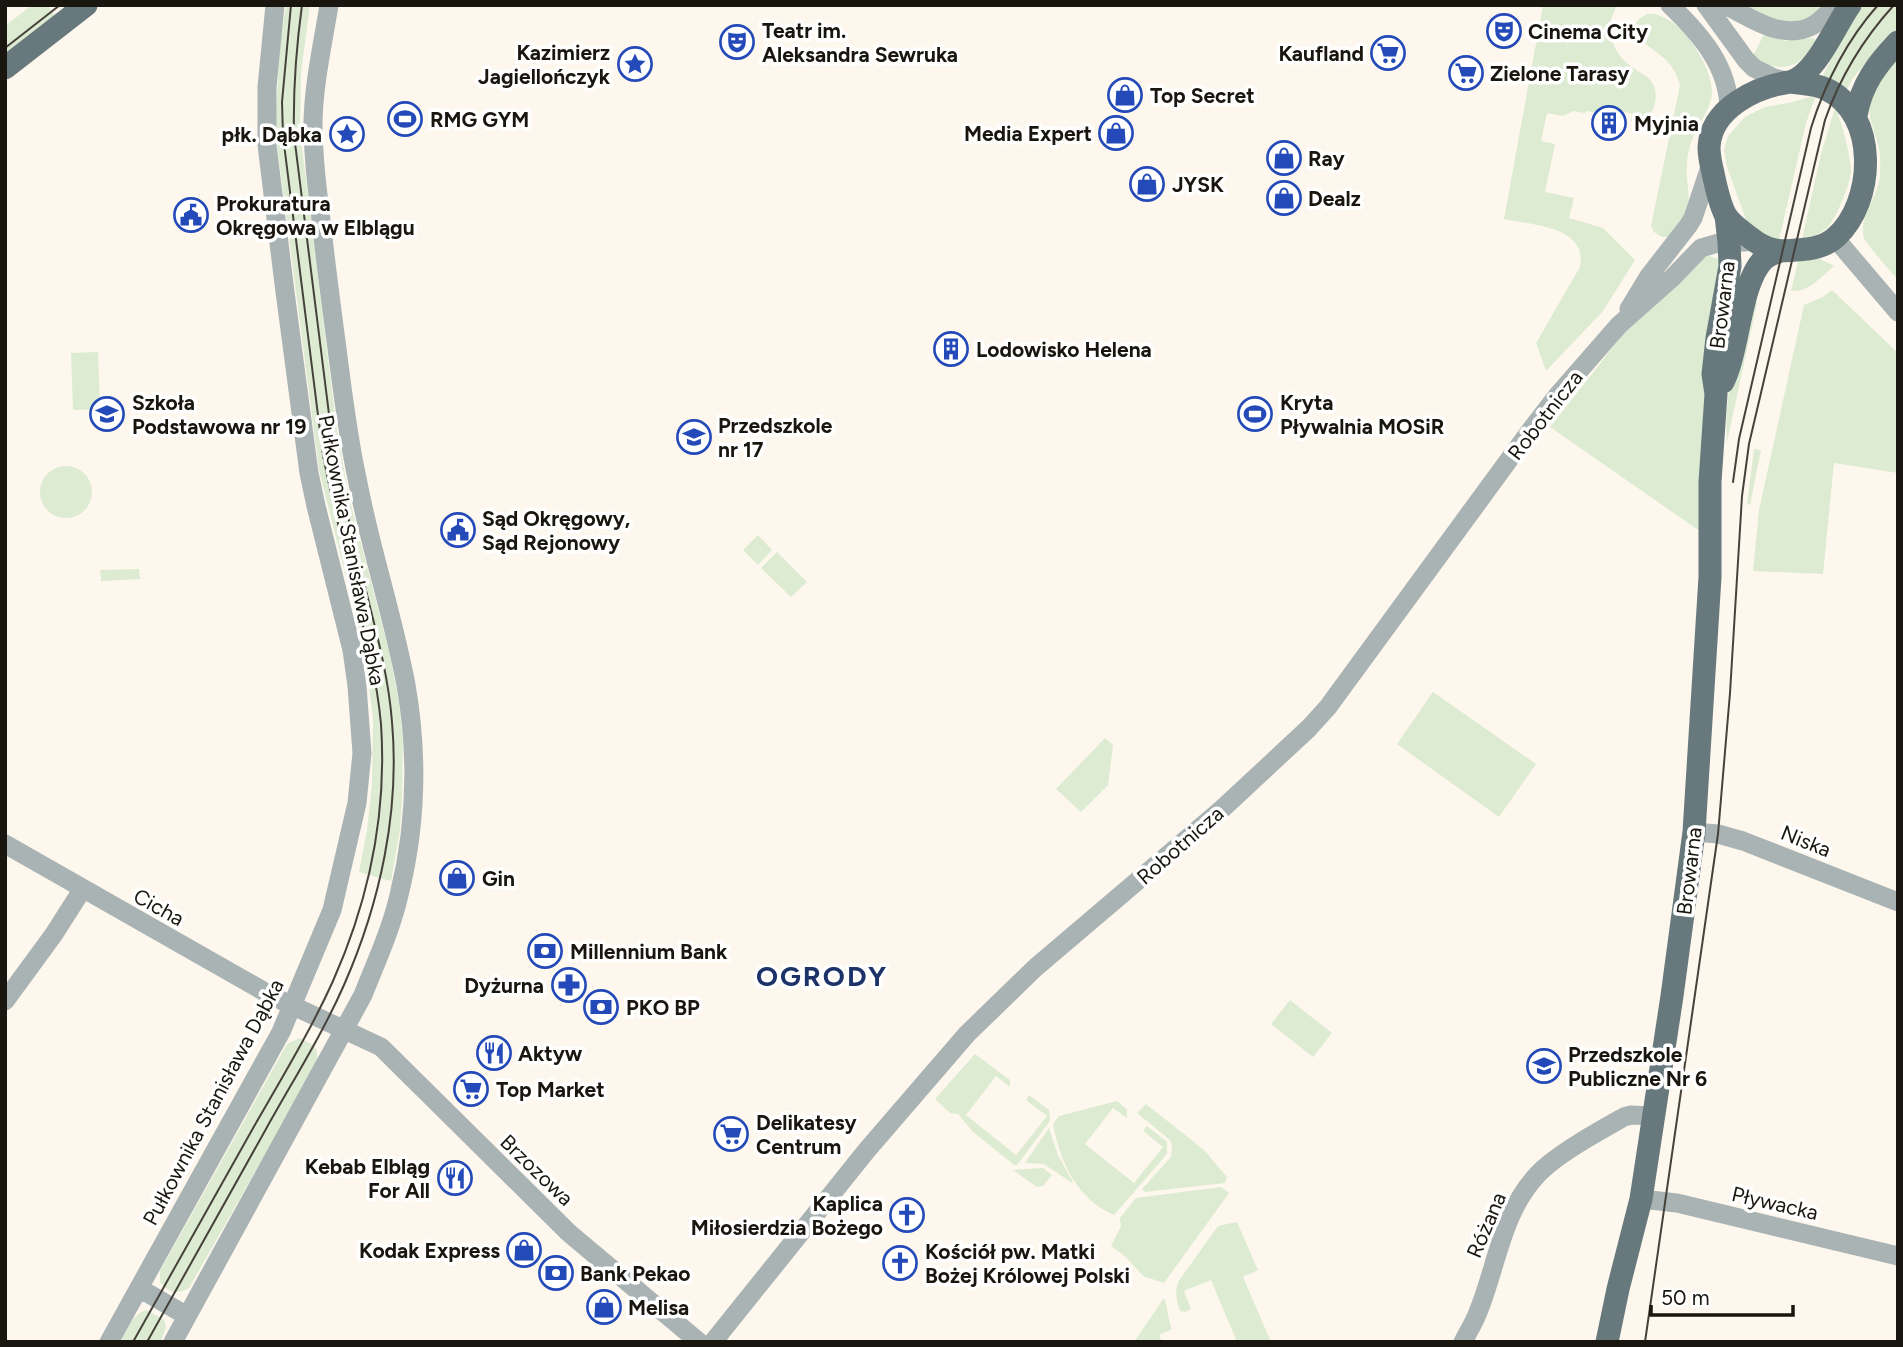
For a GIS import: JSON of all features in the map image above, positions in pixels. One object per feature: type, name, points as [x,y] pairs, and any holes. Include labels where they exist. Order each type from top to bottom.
[{"type":"main road","points":[[5,68],[86,5]]},
{"type":"main road","points":[[1850,5],[1816,62],[1805,75],[1744,97],[1718,121],[1709,145],[1711,164],[1716,190],[1726,216],[1738,229],[1769,248],[1813,248],[1835,238],[1854,212],[1864,182],[1864,150],[1856,116],[1864,85],[1876,65],[1898,42]]},
{"type":"main road","points":[[1790,82],[1825,89],[1841,99],[1856,116]]},
{"type":"main road","name":"Browarna","points":[[1607,1342],[1641,1199],[1694,832],[1710,577],[1711,472],[1716,394],[1713,374],[1729,277],[1726,216]]},
{"type":"main road","name":"Browarna","points":[[1716,394],[1726,377],[1752,279],[1769,248]]},
{"type":"street","name":"Pułkownika Stanisława Dąbka","points":[[109,1342],[293,1006],[332,910],[356,803],[362,752],[357,686],[352,650],[309,473],[267,145],[267,87],[275,5]]},
{"type":"street","name":"Pułkownika Stanisława Dąbka","points":[[173,1342],[363,995],[381,952],[399,896],[409,850],[413,809],[410,710],[356,475],[329,292],[319,202],[313,122],[315,91],[329,5]]},
{"type":"street","points":[[1670,5],[1704,42],[1721,71],[1727,87],[1729,110]]},
{"type":"street","points":[[1706,5],[1754,68],[1790,82]]},
{"type":"street","points":[[1725,5],[1763,24],[1789,31],[1812,26],[1837,5]]},
{"type":"street","name":"Robotnicza","points":[[1619,325],[1649,276],[1693,218],[1711,164]]},
{"type":"street","points":[[1835,238],[1898,312]]},
{"type":"street","name":"Robotnicza","points":[[713,1342],[912,1096],[976,1025],[1035,968],[1222,809],[1328,707],[1530,431],[1619,325],[1701,248],[1729,242],[1769,248]]},
{"type":"street","name":"Niska","points":[[1694,832],[1718,834],[1743,841],[1898,902]]},
{"type":"street","name":"Cicha","points":[[5,844],[271,996],[345,1030]]},
{"type":"street","points":[[5,1001],[82,890]]},
{"type":"street","name":"Brzozowa","points":[[345,1030],[380,1047],[582,1246],[699,1342]]},
{"type":"street","name":"Różana","points":[[1463,1342],[1476,1316],[1506,1224],[1530,1183],[1552,1163],[1624,1117],[1639,1114],[1654,1116]]},
{"type":"street","name":"Pływacka","points":[[1641,1199],[1677,1203],[1898,1256]]},
{"type":"street","points":[[139,1288],[187,1316]]},
{"type":"green space","points":[[32,5],[47,5],[55,15],[5,54],[5,26]]},
{"type":"green space","points":[[286,5],[310,5],[301,73],[300,131],[337,430],[349,497],[390,655],[399,703],[403,743],[402,801],[391,881],[359,872],[372,785],[373,719],[357,621],[319,470],[275,129],[280,44]]},
{"type":"green space","points":[[1543,5],[1617,5],[1610,27],[1614,46],[1627,63],[1651,81],[1656,97],[1649,116],[1638,122],[1631,121],[1632,114],[1609,107],[1607,115],[1587,111],[1573,111],[1563,116],[1547,113],[1541,141],[1555,144],[1545,192],[1574,198],[1569,218],[1603,228],[1635,260],[1603,311],[1546,371],[1536,343],[1580,267],[1580,253],[1567,235],[1542,226],[1504,219]]},
{"type":"green space","points":[[1739,5],[1825,5],[1810,20],[1785,26]]},
{"type":"green space","points":[[1863,5],[1898,5],[1898,27],[1853,78],[1846,91],[1822,77],[1846,30]]},
{"type":"green space","points":[[1647,14],[1658,15],[1680,29],[1706,67],[1712,91],[1709,105],[1692,139],[1688,154],[1688,211],[1669,237],[1662,237],[1654,232],[1651,226],[1680,85],[1668,63],[1636,33],[1638,20]]},
{"type":"green space","points":[[1764,34],[1785,41],[1816,40],[1795,64],[1779,67],[1750,56]]},
{"type":"green space","points":[[1898,56],[1898,280],[1866,241],[1863,230],[1880,176],[1880,152],[1869,104],[1876,86]]},
{"type":"green space","points":[[1815,98],[1806,123],[1779,240],[1768,238],[1747,222],[1727,167],[1724,150],[1728,136],[1745,117],[1765,107]]},
{"type":"green space","points":[[1835,108],[1848,149],[1850,178],[1831,224],[1821,232],[1802,239],[1821,154]]},
{"type":"green space","points":[[1707,255],[1720,260],[1701,532],[1550,427],[1625,332]]},
{"type":"green space","points":[[1799,257],[1818,258],[1834,266],[1809,286],[1791,291]]},
{"type":"green space","points":[[1832,290],[1898,353],[1898,473],[1834,463],[1823,574],[1753,571],[1759,510],[1804,305]]},
{"type":"green space","points":[[1752,302],[1757,303],[1727,442],[1730,389]]},
{"type":"green space","points":[[98,352],[100,409],[73,410],[71,353]]},
{"type":"green space","points":[[1754,449],[1761,450],[1750,505],[1747,504]]},
{"type":"green space","points":[[66,466],[76,468],[84,474],[90,482],[90,502],[84,510],[76,516],[66,518],[56,516],[48,510],[42,502],[40,492],[42,482],[48,474],[56,468]]},
{"type":"green space","points":[[758,535],[772,550],[758,565],[743,550]]},
{"type":"green space","points":[[777,552],[807,582],[791,597],[761,568]]},
{"type":"green space","points":[[139,569],[140,579],[101,581],[100,570]]},
{"type":"green space","points":[[1433,692],[1536,764],[1499,817],[1397,744]]},
{"type":"green space","points":[[1105,738],[1113,745],[1108,785],[1081,812],[1056,789]]},
{"type":"green space","points":[[1290,1000],[1332,1033],[1313,1057],[1271,1024]]},
{"type":"green space","points":[[300,1038],[314,1047],[317,1063],[189,1288],[181,1292],[170,1291],[160,1282],[160,1271],[287,1044]]},
{"type":"green space","points":[[975,1054],[1010,1080],[1010,1087],[996,1076],[966,1115],[1016,1155],[1047,1116],[1026,1100],[1029,1095],[1049,1110],[1050,1121],[1017,1165],[972,1131],[958,1114],[950,1113],[935,1099]]},
{"type":"green space","points":[[1117,1101],[1127,1110],[1127,1118],[1113,1108],[1085,1144],[1134,1183],[1163,1147],[1143,1131],[1147,1126],[1167,1142],[1167,1154],[1114,1215],[1090,1199],[1072,1178],[1060,1152],[1053,1124],[1059,1116]]},
{"type":"green space","points":[[1146,1104],[1204,1150],[1227,1177],[1225,1183],[1145,1192],[1142,1189],[1171,1157],[1172,1145],[1170,1140],[1137,1113]]},
{"type":"green space","points":[[1049,1128],[1058,1155],[1072,1183],[1044,1164],[1025,1163]]},
{"type":"green space","points":[[1043,1168],[1052,1175],[1043,1186],[1037,1187],[1013,1170]]},
{"type":"green space","points":[[1221,1187],[1229,1193],[1164,1283],[1143,1276],[1126,1257],[1111,1246],[1121,1226],[1120,1218],[1136,1198]]},
{"type":"green space","points":[[1237,1222],[1258,1270],[1243,1277],[1271,1342],[1237,1342],[1211,1280],[1184,1291],[1191,1309],[1180,1311],[1176,1293],[1178,1282],[1218,1226]]},
{"type":"green space","points":[[1164,1298],[1172,1329],[1159,1335],[1162,1342],[1134,1342]]},
{"type":"green space","points":[[147,1310],[164,1320],[166,1327],[161,1342],[120,1342],[134,1318]]},
{"type":"tram line","points":[[5,48],[60,5]]},
{"type":"tram line","points":[[133,1342],[294,1056],[333,981],[357,919],[378,823],[382,757],[379,708],[371,659],[323,455],[283,136],[282,102],[291,5]]},
{"type":"tram line","points":[[147,1342],[344,985],[368,922],[390,823],[394,756],[389,692],[334,454],[294,135],[295,70],[302,5]]},
{"type":"tram line","points":[[1733,482],[1739,439],[1811,128],[1838,63],[1856,33],[1878,5]]},
{"type":"tram line","points":[[1645,1342],[1718,834],[1742,496],[1749,444],[1825,120],[1854,59],[1872,31],[1894,5]]},
{"type":"place","name":"Cinema City","points":[[1504,31]]},
{"type":"place","name":"Teatr im. Aleksandra Sewruka","points":[[737,42]]},
{"type":"place","name":"Kaufland","points":[[1388,53]]},
{"type":"place","name":"Kazimierz Jagiellończyk","points":[[635,64]]},
{"type":"place","name":"Zielone Tarasy","points":[[1466,73]]},
{"type":"place","name":"Top Secret","points":[[1125,95]]},
{"type":"place","name":"RMG GYM","points":[[405,119]]},
{"type":"place","name":"Myjnia","points":[[1609,123]]},
{"type":"place","name":"Media Expert","points":[[1116,133]]},
{"type":"place","name":"płk. Dąbka","points":[[347,134]]},
{"type":"place","name":"Ray","points":[[1284,158]]},
{"type":"place","name":"JYSK","points":[[1147,184]]},
{"type":"place","name":"Dealz","points":[[1284,198]]},
{"type":"place","name":"Prokuratura Okręgowa w Elblągu","points":[[191,215]]},
{"type":"place","name":"Lodowisko Helena","points":[[951,349]]},
{"type":"place","name":"Szkoła Podstawowa nr 19","points":[[107,414]]},
{"type":"place","name":"Kryta Pływalnia MOSiR","points":[[1255,414]]},
{"type":"place","name":"Przedszkole nr 17","points":[[694,437]]},
{"type":"place","name":"Sąd Okręgowy, Sąd Rejonowy","points":[[458,530]]},
{"type":"place","name":"Gin","points":[[457,878]]},
{"type":"place","name":"Millennium Bank","points":[[545,951]]},
{"type":"place","name":"Dyżurna","points":[[569,985]]},
{"type":"place","name":"PKO BP","points":[[601,1007]]},
{"type":"place","name":"Aktyw","points":[[494,1053]]},
{"type":"place","name":"Przedszkole Publiczne Nr 6","points":[[1544,1066]]},
{"type":"place","name":"Top Market","points":[[471,1089]]},
{"type":"place","name":"Delikatesy Centrum","points":[[731,1134]]},
{"type":"place","name":"Kebab Elbląg For All","points":[[455,1178]]},
{"type":"place","name":"Kaplica Miłosierdzia Bożego","points":[[907,1215]]},
{"type":"place","name":"Kodak Express","points":[[524,1250]]},
{"type":"place","name":"Kościół pw. Matki Bożej Królowej Polski","points":[[900,1263]]},
{"type":"place","name":"Bank Pekao","points":[[556,1273]]},
{"type":"place","name":"Melisa","points":[[604,1307]]},
{"type":"district","name":"OGRODY","points":[[822,976]]}]
